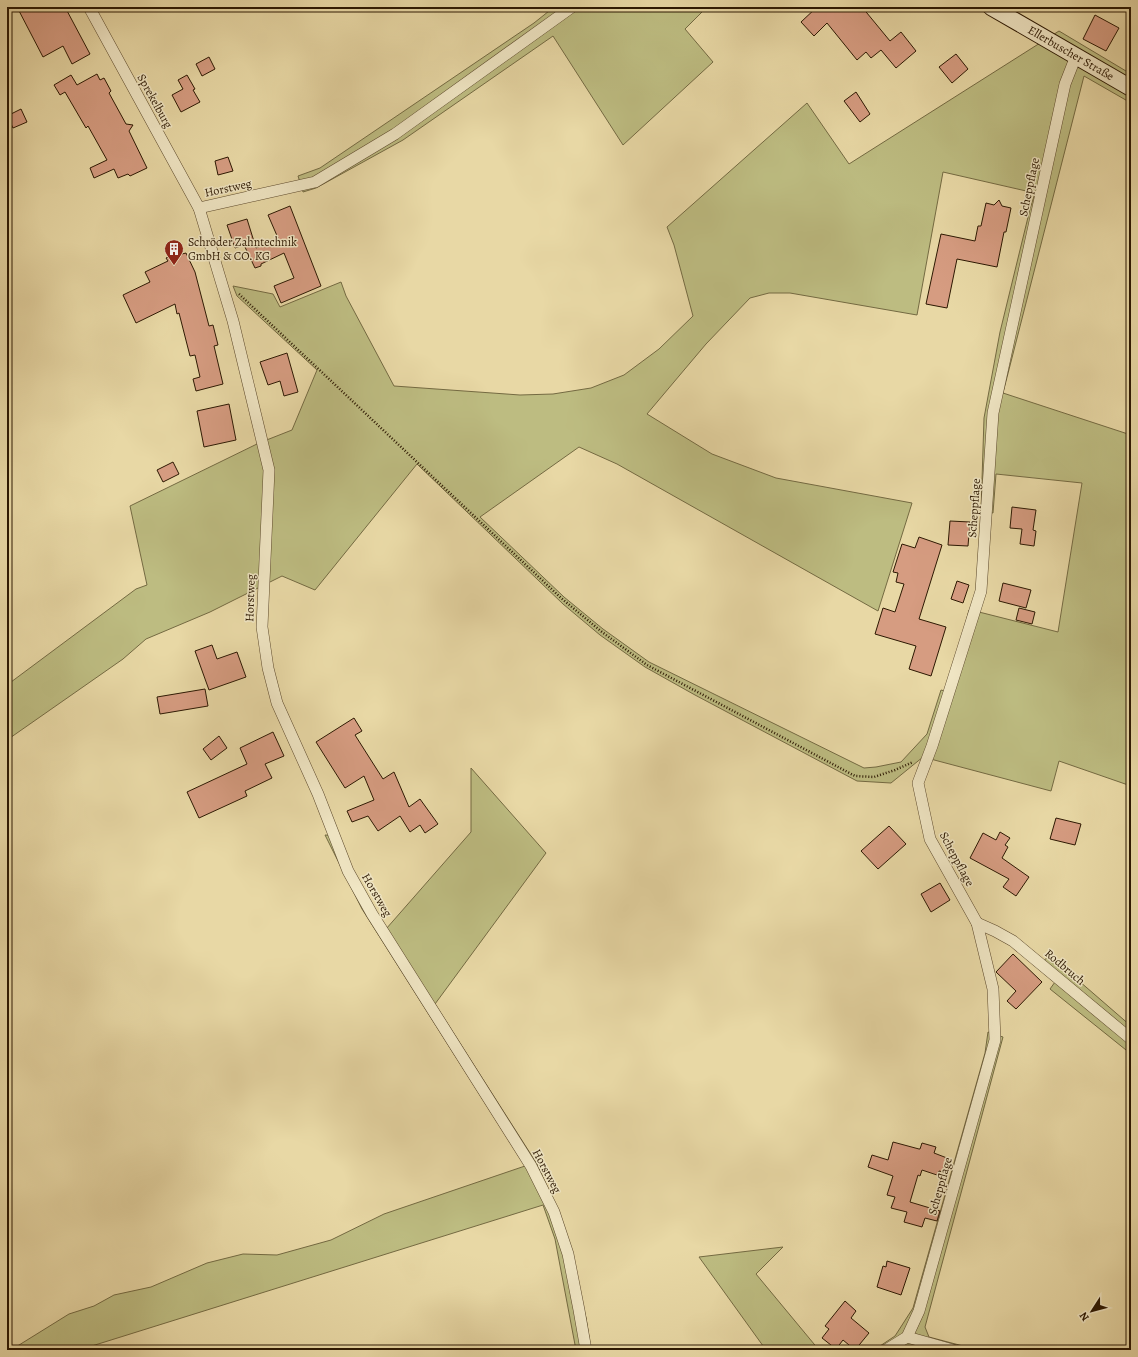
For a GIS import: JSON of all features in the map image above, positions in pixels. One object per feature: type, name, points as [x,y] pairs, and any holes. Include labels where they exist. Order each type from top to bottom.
[{"type":"main road","name":"Ellerbuscher Straße","points":[[991,7],[1131,88]]},
{"type":"street","name":"Sprekelburg","points":[[89,7],[199,208]]},
{"type":"street","name":"Horstweg","points":[[572,7],[395,134],[315,182],[199,208],[233,321],[269,470],[262,627],[268,668],[277,703],[318,794],[348,871],[372,914],[531,1166],[554,1212],[568,1254],[586,1350]]},
{"type":"street","name":"Scheppflage","points":[[908,1337],[918,1311],[995,1040],[993,989],[984,946],[977,924],[930,839],[918,783],[932,746],[981,591],[993,413],[1065,84],[1076,56]]},
{"type":"street","name":"Rodbruch","points":[[977,924],[997,932],[1012,941],[1131,1039]]},
{"type":"street","points":[[984,946],[997,932]]},
{"type":"street","points":[[886,1350],[908,1337],[954,1350]]},
{"type":"path","points":[[238,294],[560,598],[602,632],[647,665],[854,776],[874,777],[915,761]]},
{"type":"shaded area","points":[[554,7],[707,7],[685,29],[713,62],[623,145],[553,36],[403,140],[316,188],[303,192],[298,176],[320,168],[534,23]]},
{"type":"shaded area","points":[[1059,31],[1131,74],[1131,103],[1084,76],[1003,393],[1131,435],[1131,786],[1059,761],[1051,791],[923,757],[891,783],[857,781],[645,667],[600,635],[563,604],[417,464],[315,590],[282,576],[210,612],[146,639],[123,659],[7,740],[7,685],[136,589],[147,585],[130,506],[259,443],[292,430],[317,370],[237,296],[233,286],[273,294],[280,307],[341,282],[346,296],[394,386],[520,395],[553,394],[591,388],[624,375],[659,349],[693,316],[674,245],[667,227],[807,103],[849,164]],"holes":[[[943,172],[1035,193],[1000,332],[984,418],[981,511],[993,513],[996,474],[1082,483],[1058,632],[969,610],[948,692],[941,690],[927,734],[901,762],[864,768],[649,662],[603,629],[564,597],[480,517],[579,447],[617,464],[878,611],[912,503],[776,478],[712,454],[647,414],[706,344],[750,298],[769,293],[790,293],[917,315]]]},
{"type":"shaded area","points":[[471,768],[546,853],[435,1004],[537,1164],[559,1213],[586,1318],[591,1350],[576,1350],[555,1239],[543,1205],[79,1350],[11,1350],[69,1314],[94,1306],[114,1295],[151,1287],[207,1263],[243,1254],[277,1255],[331,1240],[384,1214],[525,1166],[362,909],[325,835],[338,836],[352,868],[386,929],[471,832]]},
{"type":"shaded area","points":[[1049,955],[1131,1026],[1131,1054],[1050,989],[1060,975],[1043,962]]},
{"type":"shaded area","points":[[988,1032],[1003,1037],[925,1327],[929,1337],[978,1350],[874,1350],[895,1336],[913,1308],[985,1053]]},
{"type":"shaded area","points":[[783,1247],[756,1274],[819,1350],[766,1350],[699,1257]]},
{"type":"building","points":[[17,7],[65,7],[90,54],[72,64],[63,46],[43,57]]},
{"type":"building","points":[[817,7],[862,7],[890,41],[901,32],[916,51],[896,68],[881,50],[871,58],[866,52],[857,60],[827,23],[814,36],[801,22]]},
{"type":"building","points":[[1095,15],[1119,28],[1106,51],[1083,39]]},
{"type":"building","points":[[956,54],[968,69],[952,83],[939,67]]},
{"type":"building","points":[[209,57],[215,69],[202,76],[196,64]]},
{"type":"building","points":[[97,74],[100,80],[104,78],[111,91],[109,93],[126,124],[133,125],[129,131],[147,168],[130,176],[128,174],[118,178],[114,169],[94,178],[90,168],[107,160],[88,126],[86,128],[65,92],[60,95],[54,85],[71,75],[77,85]]},
{"type":"building","points":[[187,75],[200,102],[181,112],[172,95],[183,89],[178,80]]},
{"type":"building","points":[[856,92],[870,114],[860,122],[844,101]]},
{"type":"building","points":[[21,109],[27,122],[13,128],[7,116]]},
{"type":"building","points":[[228,157],[233,171],[218,175],[215,161]]},
{"type":"building","points":[[999,200],[1002,206],[1011,208],[1006,232],[1004,232],[997,267],[957,259],[947,308],[926,304],[941,234],[975,241],[978,226],[981,226],[986,203],[994,205]]},
{"type":"building","points":[[290,206],[321,286],[281,303],[274,286],[294,278],[284,253],[255,268],[244,245],[235,248],[227,225],[247,219],[256,248],[278,238],[268,215]]},
{"type":"building","points":[[180,251],[182,254],[186,253],[195,272],[209,326],[213,325],[218,345],[214,346],[223,384],[196,391],[193,379],[200,377],[195,355],[190,356],[179,313],[177,314],[175,304],[136,323],[123,295],[150,282],[145,272],[168,261],[166,258]]},
{"type":"building","points":[[287,353],[298,392],[284,396],[280,381],[268,385],[260,362]]},
{"type":"building","points":[[229,404],[236,440],[204,447],[197,411]]},
{"type":"building","points":[[173,462],[179,474],[163,482],[157,470]]},
{"type":"building","points":[[1012,507],[1036,510],[1033,530],[1036,531],[1034,546],[1020,544],[1022,529],[1010,528]]},
{"type":"building","points":[[950,521],[970,522],[968,546],[948,545]]},
{"type":"building","points":[[919,537],[942,545],[919,619],[946,627],[931,676],[909,669],[916,646],[875,634],[883,608],[895,612],[904,584],[896,582],[898,573],[893,572],[902,544],[915,548]]},
{"type":"building","points":[[957,581],[969,585],[963,603],[951,599]]},
{"type":"building","points":[[1003,583],[1031,590],[1026,608],[999,601]]},
{"type":"building","points":[[1019,608],[1035,612],[1032,624],[1016,620]]},
{"type":"building","points":[[212,645],[217,659],[237,652],[246,677],[209,690],[195,651]]},
{"type":"building","points":[[205,689],[208,706],[160,714],[157,697]]},
{"type":"building","points":[[354,718],[362,731],[355,735],[383,779],[394,772],[409,807],[420,799],[438,824],[425,833],[420,825],[410,832],[400,816],[378,831],[368,816],[352,822],[347,811],[374,800],[364,776],[345,788],[316,742]]},
{"type":"building","points":[[273,732],[284,756],[265,764],[272,778],[245,791],[247,796],[199,818],[187,792],[247,764],[240,748]]},
{"type":"building","points":[[219,736],[227,748],[211,760],[203,749]]},
{"type":"building","points":[[1056,818],[1081,824],[1075,845],[1050,839]]},
{"type":"building","points":[[889,826],[906,844],[878,869],[861,851]]},
{"type":"building","points":[[1000,832],[1010,838],[1005,845],[1008,847],[1002,858],[1029,877],[1016,896],[1003,887],[1009,879],[970,858],[983,833],[996,840]]},
{"type":"building","points":[[940,883],[950,900],[931,912],[921,894]]},
{"type":"building","points":[[1013,954],[1042,982],[1016,1009],[1007,1001],[1016,991],[996,972]]},
{"type":"building","points":[[893,1142],[919,1149],[922,1143],[936,1147],[934,1153],[947,1158],[943,1172],[939,1171],[937,1175],[922,1170],[920,1176],[918,1175],[910,1202],[940,1211],[937,1221],[925,1218],[922,1227],[904,1222],[907,1212],[891,1208],[895,1197],[887,1195],[893,1176],[868,1167],[872,1155],[888,1160]]},
{"type":"building","points":[[887,1261],[910,1268],[901,1295],[877,1287],[883,1266],[886,1267]]},
{"type":"building","points":[[845,1301],[856,1311],[851,1318],[869,1333],[855,1350],[843,1340],[836,1349],[822,1338],[829,1329],[825,1326]]},
{"type":"place","name":"Schröder Zahntechnik GmbH & CO. KG","points":[[174,266]]}]
